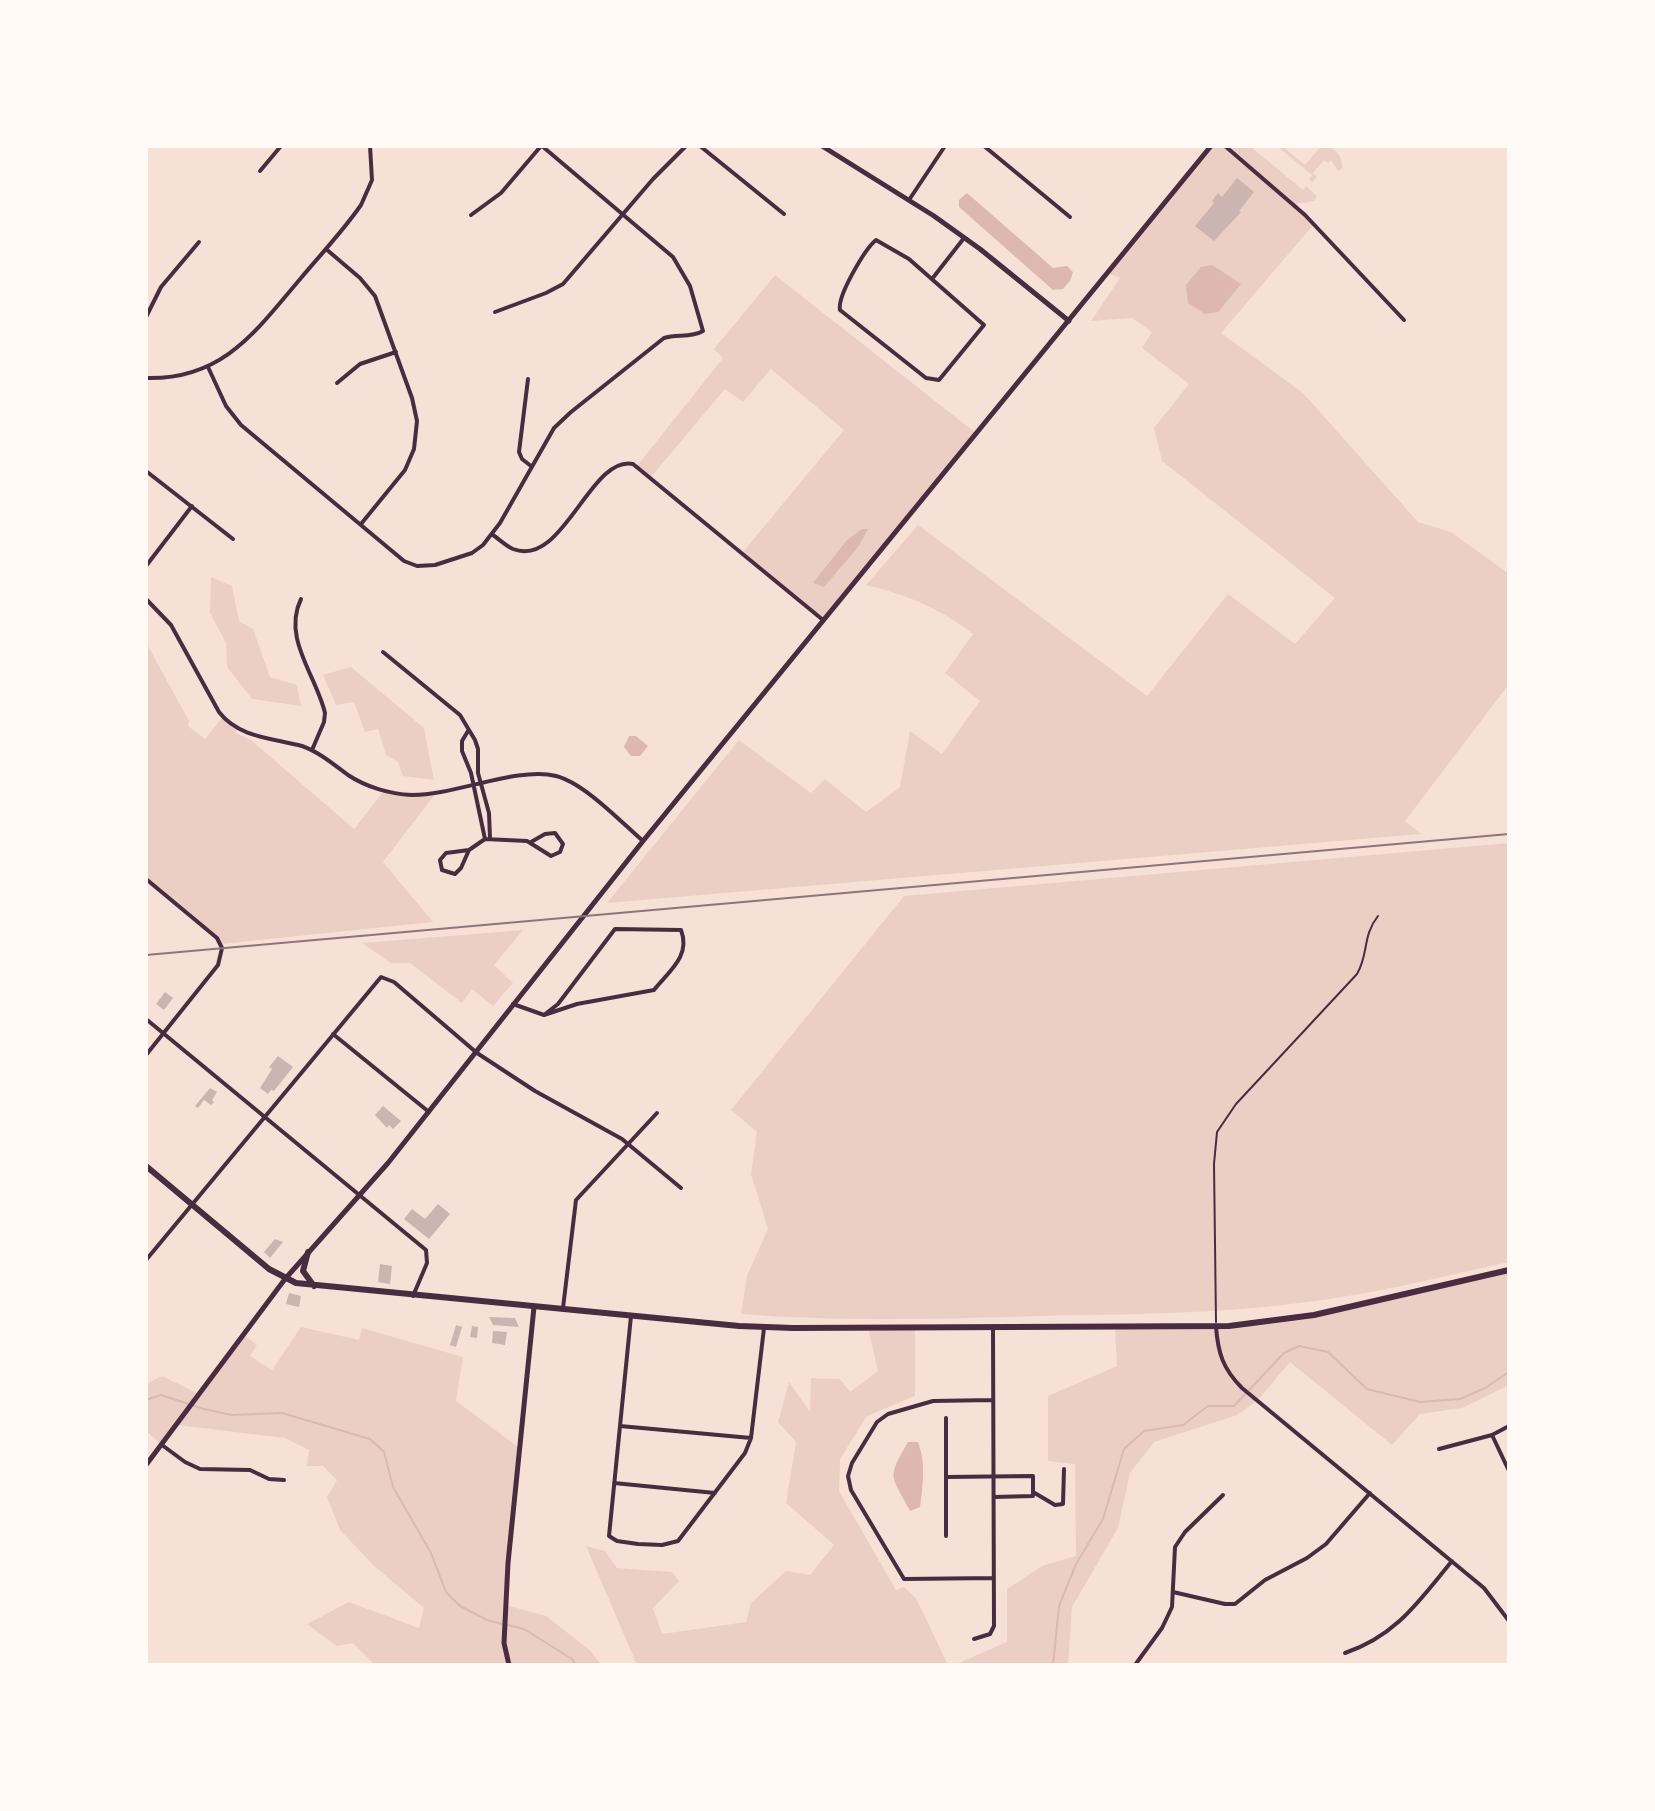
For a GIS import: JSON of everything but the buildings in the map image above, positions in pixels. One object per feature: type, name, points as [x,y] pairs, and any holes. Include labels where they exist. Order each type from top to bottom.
[{"type":"main road","points":[[822,146],[964,238],[1069,321]]},
{"type":"main road","points":[[146,1465],[285,1279],[429,1112],[643,841],[1211,146]]},
{"type":"main road","points":[[146,1166],[285,1279],[314,1286],[764,1328],[1216,1327],[1305,1317],[1509,1270]]},
{"type":"main road","points":[[308,1252],[303,1271],[314,1286]]},
{"type":"main road","points":[[509,1665],[504,1643],[505,1605],[534,1307]]},
{"type":"street","points":[[260,171],[281,146]]},
{"type":"street","points":[[146,378],[173,377],[208,367],[244,343],[353,217],[368,193],[373,171],[370,146]]},
{"type":"street","points":[[208,367],[221,398],[241,425],[393,552],[413,565],[426,567],[472,553],[493,535],[560,421],[664,338],[677,334],[695,336],[703,331],[690,286],[663,247],[542,146],[501,193],[471,215]]},
{"type":"street","points":[[495,312],[563,284],[686,146]]},
{"type":"street","points":[[700,146],[784,214]]},
{"type":"street","points":[[909,200],[945,146]]},
{"type":"street","points":[[984,146],[1070,217]]},
{"type":"street","points":[[1225,146],[1305,215],[1404,320]]},
{"type":"street","points":[[932,279],[964,238]]},
{"type":"street","points":[[876,240],[909,259],[932,279],[984,325],[943,377],[934,381],[846,317],[838,305],[869,247],[876,240]]},
{"type":"street","points":[[146,317],[161,287],[199,242]]},
{"type":"street","points":[[326,249],[370,288],[382,313],[416,412],[414,449],[397,482],[360,525]]},
{"type":"street","points":[[337,383],[360,364],[396,352]]},
{"type":"street","points":[[528,379],[519,452],[531,466]]},
{"type":"street","points":[[493,535],[513,549],[525,551],[540,547],[554,537],[612,468],[627,463],[641,469],[823,620]]},
{"type":"street","points":[[146,471],[233,539]]},
{"type":"street","points":[[146,566],[192,506]]},
{"type":"street","points":[[146,599],[176,633],[212,700],[228,722],[246,733],[312,750],[353,778],[384,791],[417,795],[539,774],[557,776],[574,784],[643,841]]},
{"type":"street","points":[[301,599],[294,621],[296,636],[325,713],[312,750]]},
{"type":"street","points":[[383,652],[460,715],[477,745],[481,784],[489,813],[488,838]]},
{"type":"street","points":[[468,731],[462,741],[462,751],[488,838]]},
{"type":"street","points":[[469,850],[455,874],[442,870],[440,860],[446,853],[469,850],[488,838],[531,842],[551,856],[560,852],[563,844],[559,835],[550,833],[531,842]]},
{"type":"street","points":[[146,879],[215,935],[221,944],[218,965],[146,1055]]},
{"type":"street","points":[[513,1004],[544,1015],[577,1004],[654,990],[684,953],[685,941],[681,930],[615,929],[558,1004],[544,1015]]},
{"type":"street","points":[[146,1260],[381,977],[394,982],[477,1053],[535,1091],[629,1143],[681,1188]]},
{"type":"street","points":[[146,1019],[426,1250],[427,1263],[413,1296]]},
{"type":"street","points":[[333,1034],[429,1112]]},
{"type":"street","points":[[563,1310],[576,1200],[657,1113]]},
{"type":"street","points":[[631,1316],[609,1536],[617,1541],[638,1544],[662,1545],[678,1541],[745,1453],[751,1438],[764,1328]]},
{"type":"street","points":[[1216,1327],[1220,1357],[1229,1374],[1242,1388],[1452,1561],[1493,1597],[1509,1621]]},
{"type":"street","points":[[974,1639],[993,1630],[993,1328]]},
{"type":"street","points":[[993,1400],[933,1401],[888,1414],[877,1422],[852,1463],[848,1476],[856,1499],[904,1579],[994,1578]]},
{"type":"street","points":[[946,1418],[946,1536]]},
{"type":"street","points":[[620,1426],[751,1438]]},
{"type":"street","points":[[1439,1449],[1492,1435],[1509,1426]]},
{"type":"street","points":[[1492,1435],[1509,1471]]},
{"type":"street","points":[[162,1445],[200,1469],[250,1470],[269,1479],[284,1480]]},
{"type":"street","points":[[1033,1492],[1055,1505],[1063,1504],[1064,1469]]},
{"type":"street","points":[[946,1477],[1033,1476],[1033,1496],[994,1497]]},
{"type":"street","points":[[614,1483],[715,1493]]},
{"type":"street","points":[[1173,1592],[1235,1604],[1265,1580],[1307,1558],[1326,1544],[1370,1493]]},
{"type":"street","points":[[1135,1665],[1169,1616],[1173,1556],[1179,1539],[1223,1495]]},
{"type":"street","points":[[1345,1653],[1388,1633],[1412,1610],[1452,1561]]},
{"type":"lane","points":[[1216,1327],[1214,1164],[1217,1132],[1236,1104],[1357,974],[1364,963],[1368,929],[1378,916]]},
{"type":"shaded area","points":[[1211,146],[1250,146],[1303,190],[1306,186],[1317,196],[1314,201],[1295,204],[1314,224],[1221,333],[1303,393],[1418,522],[1451,532],[1509,574],[1509,684],[1405,821],[1421,834],[607,903],[739,740],[811,793],[825,779],[866,812],[900,787],[910,731],[942,754],[980,701],[945,673],[973,634],[948,616],[922,604],[866,585],[918,525],[1147,696],[1228,594],[1295,644],[1335,598],[1162,461],[1154,428],[1189,384],[1142,348],[1152,332],[1132,318],[1091,321],[1120,278],[1108,273]]},
{"type":"shaded area","points":[[1277,146],[1282,146],[1305,165],[1321,146],[1330,148],[1339,155],[1342,168],[1338,171],[1331,160],[1328,163],[1324,160],[1313,173],[1317,177],[1312,182],[1309,179],[1312,175]]},
{"type":"shaded area","points":[[967,193],[1053,268],[1067,266],[1073,272],[1063,289],[1053,290],[959,207],[959,200]]},
{"type":"shaded area","points":[[1212,265],[1241,284],[1218,312],[1205,314],[1188,303],[1186,285],[1201,267]]},
{"type":"shaded area","points":[[775,275],[977,434],[823,620],[742,553],[844,430],[771,369],[743,402],[725,389],[651,477],[637,466],[723,358],[714,349]]},
{"type":"shaded area","points":[[862,529],[868,529],[858,547],[824,587],[813,583],[847,540]]},
{"type":"shaded area","points":[[211,577],[232,586],[239,621],[253,629],[270,677],[297,685],[301,706],[252,699],[227,667],[226,643],[210,613]]},
{"type":"shaded area","points":[[148,646],[189,721],[188,726],[205,739],[223,717],[237,728],[236,733],[251,740],[354,829],[384,791],[436,793],[383,862],[433,922],[221,944],[146,879]]},
{"type":"shaded area","points":[[351,667],[424,728],[434,780],[403,776],[398,762],[386,755],[378,729],[365,732],[354,702],[336,705],[323,675]]},
{"type":"shaded area","points":[[629,736],[636,736],[648,746],[640,756],[631,756],[624,747]]},
{"type":"shaded area","points":[[1509,843],[1509,1262],[1353,1295],[1235,1309],[927,1319],[741,1314],[747,1276],[768,1229],[751,1174],[757,1132],[731,1110],[904,896]]},
{"type":"shaded area","points":[[523,930],[494,965],[513,983],[493,1006],[472,989],[462,1003],[410,963],[391,963],[362,943]]},
{"type":"shaded area","points":[[1509,1270],[1509,1385],[1462,1408],[1420,1414],[1392,1445],[1290,1362],[1257,1401],[1237,1415],[1154,1442],[1130,1473],[1118,1528],[1072,1607],[1068,1665],[954,1665],[1007,1642],[1007,1589],[1042,1566],[1076,1556],[1075,1464],[1048,1461],[1048,1396],[1117,1366],[1115,1328],[1216,1327],[1314,1315]]},
{"type":"shaded area","points":[[301,1327],[359,1340],[362,1328],[463,1357],[456,1401],[518,1447],[506,1605],[546,1616],[591,1651],[601,1665],[375,1665],[353,1643],[337,1646],[307,1624],[349,1602],[419,1628],[424,1608],[374,1566],[340,1530],[327,1497],[337,1480],[323,1466],[307,1466],[309,1450],[285,1438],[177,1425],[162,1445],[146,1431],[146,1384],[162,1376],[199,1394],[243,1334],[257,1345],[250,1356],[272,1370]]},
{"type":"shaded area","points":[[868,1328],[915,1328],[915,1396],[867,1416],[840,1459],[839,1491],[896,1590],[904,1587],[916,1598],[948,1665],[637,1665],[586,1546],[605,1551],[617,1568],[672,1572],[679,1581],[653,1608],[662,1634],[746,1622],[751,1603],[786,1571],[810,1575],[834,1545],[786,1503],[796,1442],[778,1422],[789,1382],[810,1412],[811,1378],[840,1379],[850,1392],[878,1371]]},
{"type":"shaded area","points":[[908,1442],[918,1442],[923,1466],[920,1507],[910,1511],[894,1477],[896,1464]]},
{"type":"waterway","points":[[1053,1665],[1059,1606],[1076,1564],[1103,1519],[1124,1449],[1144,1431],[1183,1425],[1208,1406],[1234,1406],[1284,1353],[1299,1346],[1328,1352],[1367,1389],[1420,1402],[1460,1399],[1485,1388],[1509,1372]]},
{"type":"waterway","points":[[146,1400],[161,1395],[232,1415],[282,1413],[370,1439],[384,1452],[393,1487],[431,1553],[446,1592],[460,1606],[502,1624]]},
{"type":"waterway","points":[[508,1625],[524,1629],[572,1659],[576,1665]]},
{"type":"railway","points":[[146,955],[1509,834]]}]
